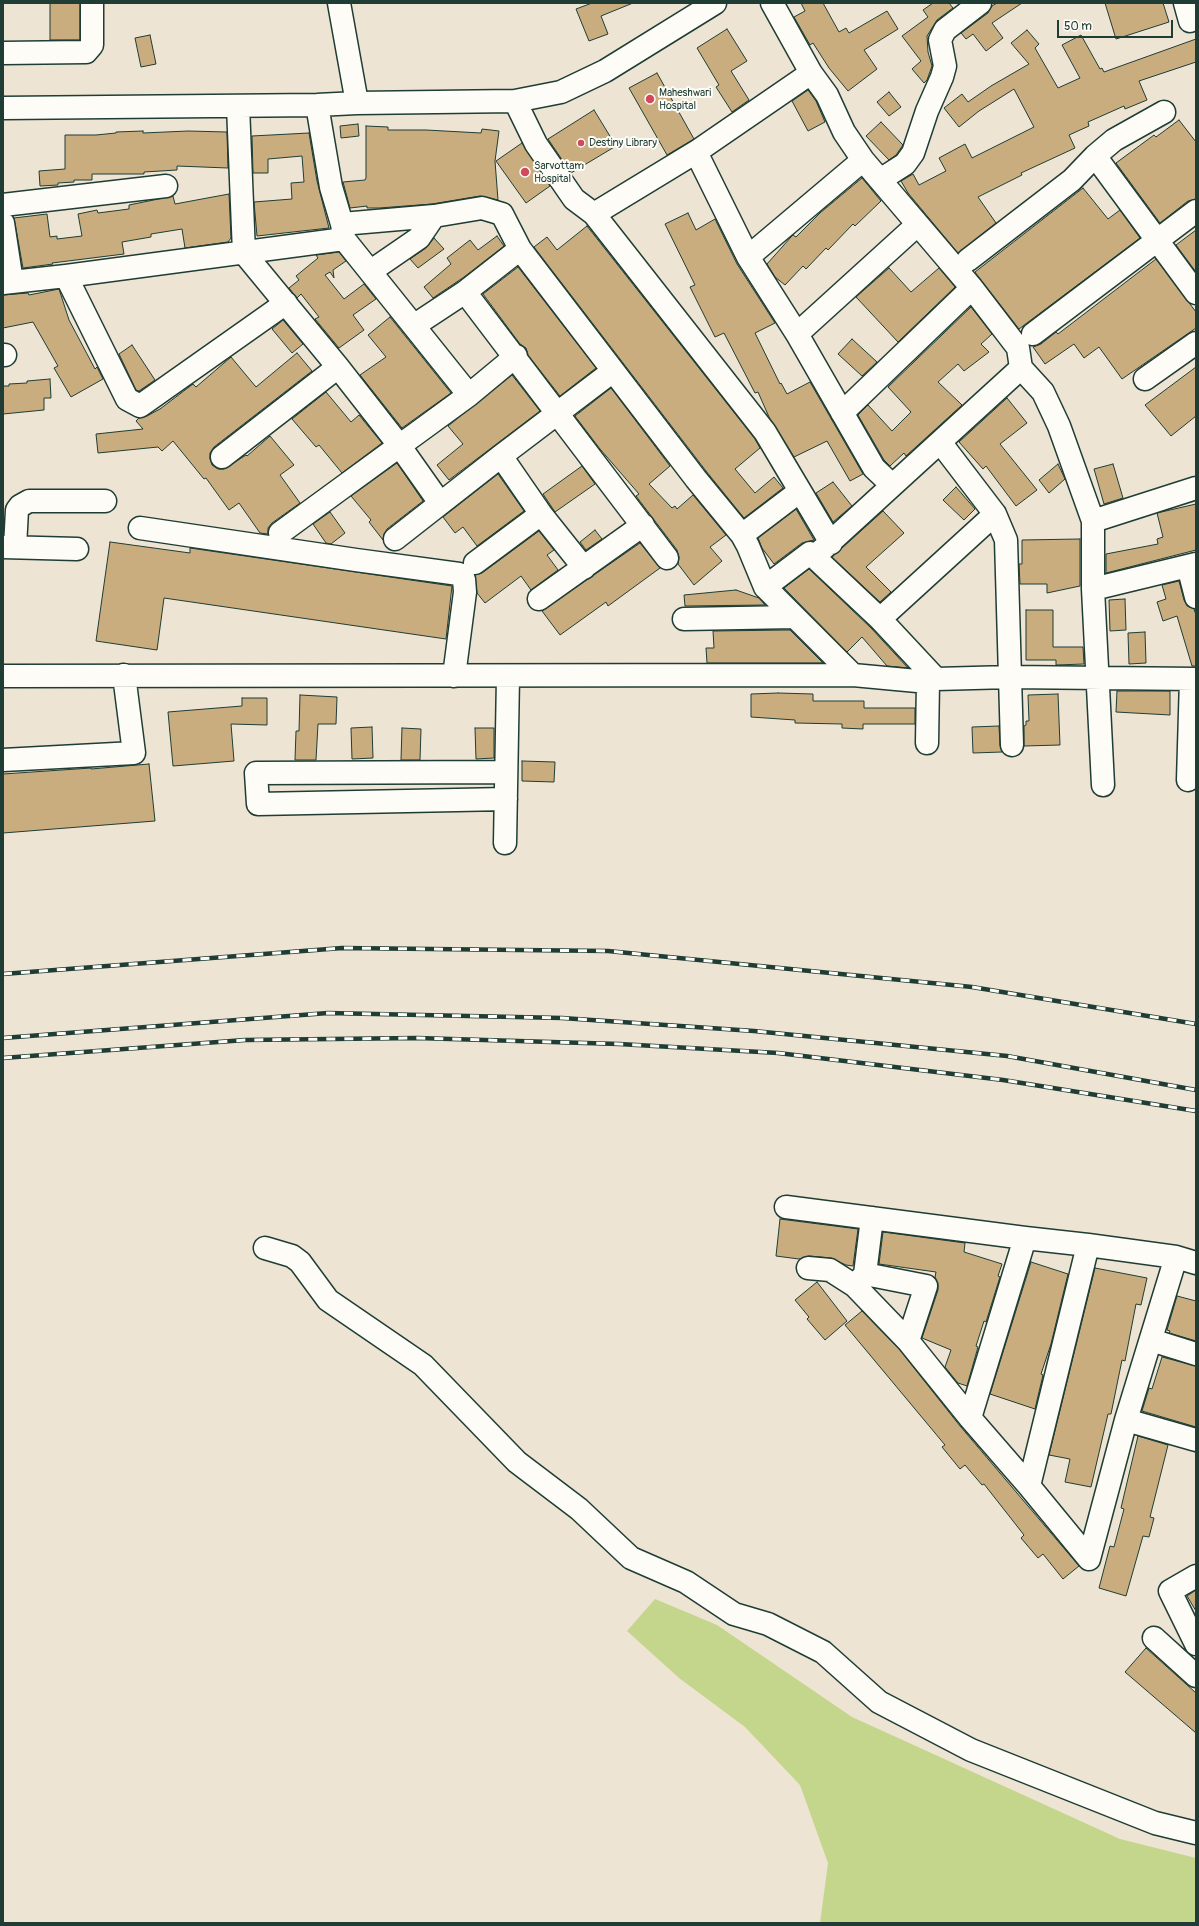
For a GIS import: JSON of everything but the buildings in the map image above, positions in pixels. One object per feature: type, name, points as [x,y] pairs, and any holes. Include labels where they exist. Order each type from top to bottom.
[{"type":"street","points":[[3,53],[86,52],[92,45],[92,3]]},
{"type":"street","points":[[339,3],[357,103]]},
{"type":"street","points":[[3,108],[317,105],[515,101],[561,92],[605,71],[715,3]]},
{"type":"street","points":[[772,3],[811,73],[827,95],[844,132],[863,160],[917,226],[925,232],[972,288],[1018,348],[1021,368],[1043,392],[1059,426],[1093,521],[1093,589],[1103,785]]},
{"type":"street","points":[[880,180],[904,164],[913,153],[927,111],[942,77],[945,66],[940,40],[945,30],[980,3]]},
{"type":"street","points":[[594,214],[696,152],[811,73]]},
{"type":"street","points":[[515,101],[536,144],[574,199],[594,214],[765,432],[831,543]]},
{"type":"street","points":[[317,105],[331,187],[343,232],[371,271],[469,395]]},
{"type":"street","points":[[238,106],[244,253],[338,367],[399,445],[440,503]]},
{"type":"street","points":[[968,260],[1072,180],[1095,156],[1114,140],[1164,112]]},
{"type":"street","points":[[696,152],[748,257],[797,334],[874,468],[892,485]]},
{"type":"street","points":[[1095,156],[1196,293]]},
{"type":"street","points":[[748,257],[863,160]]},
{"type":"street","points":[[3,205],[166,186]]},
{"type":"street","points":[[3,223],[7,282],[66,276],[244,253],[343,232],[482,208],[502,214],[520,249],[696,479],[742,535],[765,587],[853,675]]},
{"type":"street","points":[[1033,334],[1196,211]]},
{"type":"street","points":[[371,271],[419,238],[434,216]]},
{"type":"street","points":[[797,334],[917,226]]},
{"type":"street","points":[[415,325],[465,292],[520,249]]},
{"type":"street","points":[[66,276],[127,399],[140,406],[286,303]]},
{"type":"street","points":[[842,413],[972,288]]},
{"type":"street","points":[[465,292],[559,412],[667,558]]},
{"type":"street","points":[[1145,379],[1196,343]]},
{"type":"street","points":[[280,533],[469,395],[516,356]]},
{"type":"street","points":[[222,457],[338,367]]},
{"type":"street","points":[[814,557],[1021,368]]},
{"type":"street","points":[[395,539],[613,371]]},
{"type":"street","points":[[940,442],[995,514],[1006,540],[1012,745]]},
{"type":"street","points":[[501,456],[541,514],[584,568]]},
{"type":"street","points":[[1093,521],[1196,488]]},
{"type":"street","points":[[742,535],[800,491]]},
{"type":"street","points":[[77,549],[9,547],[17,510],[24,503],[29,501],[105,501]]},
{"type":"street","points":[[475,563],[541,514]]},
{"type":"street","points":[[880,620],[995,514]]},
{"type":"street","points":[[540,599],[643,525]]},
{"type":"street","points":[[140,528],[459,574],[464,579],[465,592],[454,676]]},
{"type":"street","points":[[765,587],[810,553],[880,620],[932,681],[927,743]]},
{"type":"street","points":[[1093,589],[1192,565],[1196,597]]},
{"type":"street","points":[[684,619],[795,617]]},
{"type":"street","points":[[3,676],[124,675],[508,677],[561,674],[853,675],[932,681],[1010,677],[1194,679],[1188,780]]},
{"type":"street","points":[[3,760],[134,753],[124,675]]},
{"type":"street","points":[[505,843],[505,772],[508,677]]},
{"type":"street","points":[[505,772],[256,773],[258,804],[506,799]]},
{"type":"street","points":[[786,1207],[1088,1245],[1186,1260],[1151,1340],[1126,1420],[1089,1559],[1030,1486],[970,1418],[860,1280],[872,1218]]},
{"type":"street","points":[[970,1418],[1025,1238]]},
{"type":"street","points":[[1030,1486],[1088,1245]]},
{"type":"street","points":[[265,1248],[292,1256],[300,1262],[328,1300],[423,1365],[517,1462],[579,1509],[632,1558],[686,1582],[734,1614],[768,1624],[823,1652],[879,1702],[971,1750],[1155,1823],[1196,1833]]},
{"type":"street","points":[[808,1268],[830,1270],[860,1280],[926,1286],[908,1341]]},
{"type":"street","points":[[1151,1340],[1196,1354]]},
{"type":"street","points":[[1126,1420],[1196,1440]]},
{"type":"street","points":[[1196,1576],[1170,1591],[1196,1644]]},
{"type":"street","points":[[1154,1638],[1196,1676]]},
{"type":"green space","points":[[655,1599],[717,1625],[852,1717],[1120,1839],[1196,1858],[1196,1923],[820,1923],[828,1863],[800,1785],[745,1727],[679,1678],[627,1631]]},
{"type":"railway","points":[[3,974],[342,948],[608,951],[972,987],[1196,1024]]},
{"type":"railway","points":[[3,1038],[328,1013],[562,1018],[754,1031],[1007,1056],[1196,1090]]},
{"type":"railway","points":[[3,1058],[245,1040],[417,1038],[619,1044],[778,1053],[1003,1080],[1196,1111]]},
{"type":"place","name":"Maheshwari Hospital","points":[[650,99]]},
{"type":"place","name":"Destiny Library","points":[[581,143]]},
{"type":"place","name":"Sarvottam Hospital","points":[[525,172]]}]
